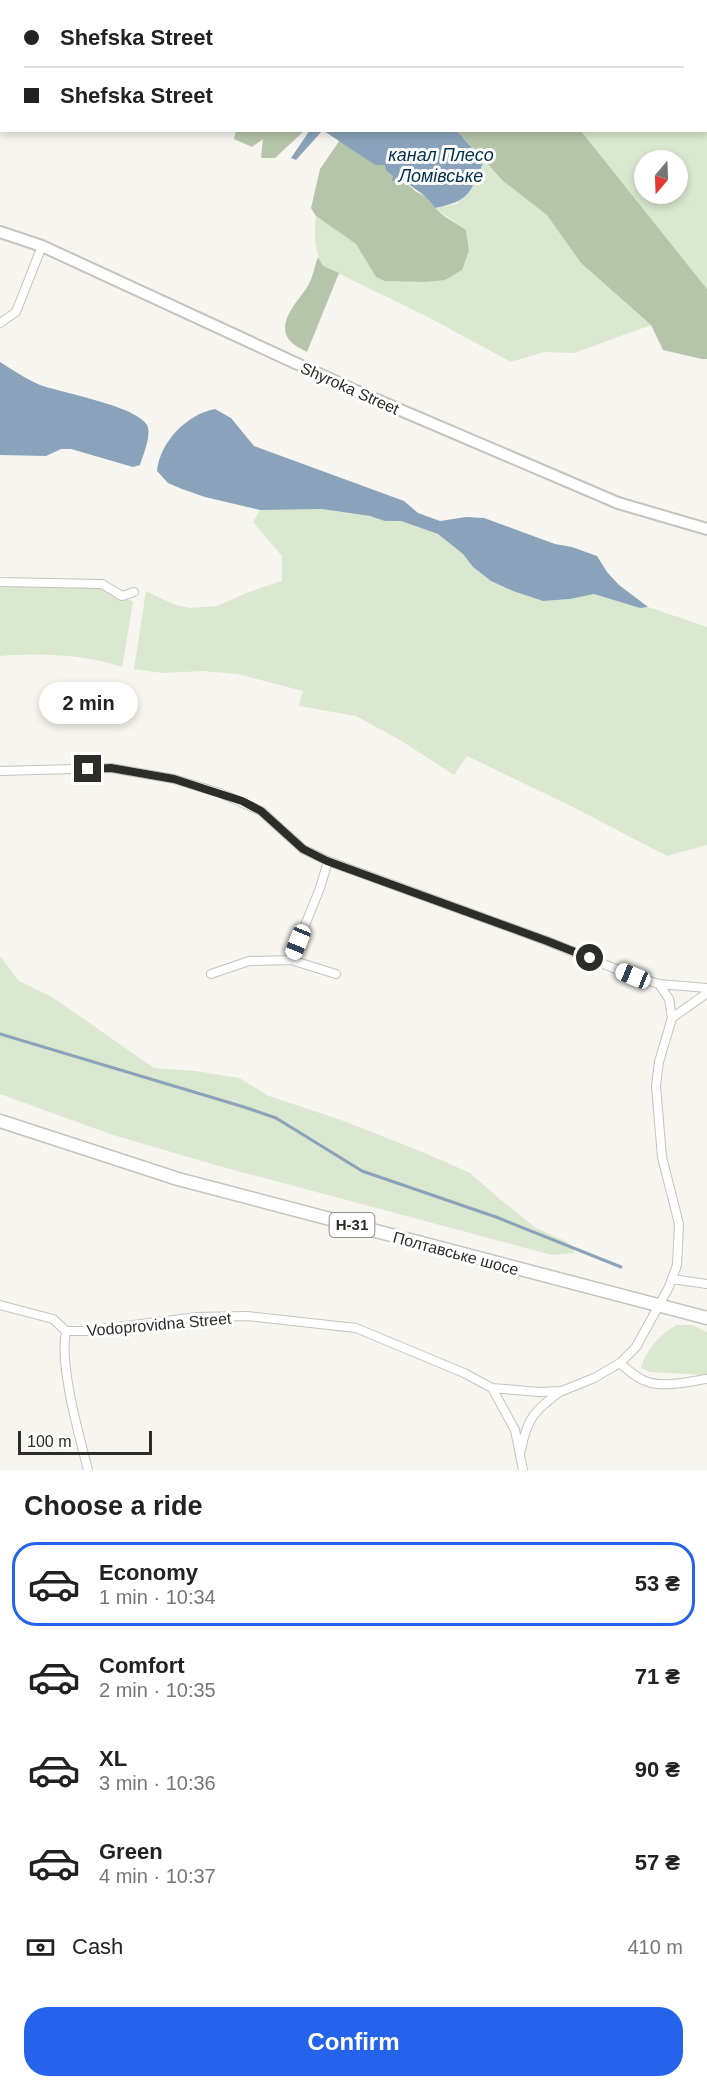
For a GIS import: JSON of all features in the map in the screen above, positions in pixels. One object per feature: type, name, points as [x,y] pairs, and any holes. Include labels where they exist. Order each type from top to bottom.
[{"type":"main road","name":"Shyroka Street","points":[[0,232],[42,246],[304,368],[558,478],[618,503],[707,529]]},
{"type":"main road","name":"Полтавське шосе","points":[[0,1121],[178,1179],[707,1318]]},
{"type":"street","points":[[0,323],[16,312],[42,246]]},
{"type":"street","points":[[0,582],[102,584],[122,596],[134,592]]},
{"type":"street","points":[[0,771],[111,768],[174,779],[220,793],[261,811],[303,849],[327,861],[547,941],[633,976],[659,984],[707,991]]},
{"type":"street","points":[[291,960],[320,888],[327,861]]},
{"type":"street","points":[[211,974],[249,961],[291,960],[336,974]]},
{"type":"street","points":[[659,984],[669,999],[672,1018],[707,991]]},
{"type":"street","name":"Vodoprovidna Street","points":[[520,1455],[525,1429],[539,1407],[562,1391],[594,1378],[620,1363],[636,1347],[660,1306],[677,1265],[679,1224],[662,1157],[656,1086],[659,1062],[672,1018]]},
{"type":"street","points":[[672,1279],[707,1284]]},
{"type":"street","name":"Vodoprovidna Street","points":[[0,1305],[53,1318],[66,1331],[84,1331],[197,1317],[247,1316],[357,1328],[464,1372],[492,1388],[539,1392],[562,1391]]},
{"type":"street","points":[[66,1331],[64,1345],[70,1391],[88,1470]]},
{"type":"street","points":[[620,1363],[635,1376],[649,1383],[670,1384],[707,1379]]},
{"type":"street","name":"Vodoprovidna Street","points":[[492,1388],[515,1430],[523,1470]]},
{"type":"green space","points":[[236,132],[303,132],[275,158],[261,158],[263,139],[252,147],[234,139]]},
{"type":"green space","points":[[458,132],[582,132],[634,197],[634,204],[639,204],[707,289],[707,359],[663,350],[651,325],[581,263],[547,215],[503,181]]},
{"type":"green space","points":[[582,132],[707,132],[707,289],[639,204],[688,204],[688,150],[634,150],[634,197]]},
{"type":"green space","points":[[340,140],[375,165],[385,165],[393,176],[401,178],[415,191],[430,199],[435,208],[444,216],[466,230],[469,251],[462,270],[445,280],[385,281],[376,277],[356,244],[316,216],[311,208],[320,169]]},
{"type":"green space","points":[[484,161],[503,181],[547,214],[581,263],[651,325],[574,353],[544,352],[511,362],[428,317],[323,266],[315,241],[316,216],[356,244],[376,277],[385,281],[424,282],[462,269],[469,251],[466,230],[435,208],[457,204],[477,178]]},
{"type":"green space","points":[[318,257],[323,266],[339,273],[307,352],[291,342],[286,335],[285,327],[290,312],[312,278]]},
{"type":"green space","points":[[322,509],[370,516],[385,521],[401,521],[438,534],[491,581],[513,591],[543,601],[594,594],[640,608],[648,607],[707,627],[707,845],[667,856],[467,756],[454,775],[400,740],[356,716],[299,706],[303,691],[238,674],[202,671],[163,673],[134,669],[146,591],[173,604],[190,608],[217,606],[282,581],[282,556],[253,522],[260,510]]},
{"type":"green space","points":[[0,584],[103,586],[133,602],[122,667],[92,659],[62,656],[0,656]]},
{"type":"green space","points":[[0,956],[19,981],[52,997],[154,1068],[195,1071],[239,1078],[269,1096],[341,1120],[425,1153],[470,1173],[536,1228],[567,1242],[575,1253],[552,1255],[219,1166],[113,1135],[0,1094]]},
{"type":"green space","points":[[677,1325],[692,1325],[707,1332],[707,1375],[650,1372],[641,1368],[646,1355],[655,1343]]},
{"type":"water","points":[[309,132],[321,132],[296,160],[291,158]]},
{"type":"water","name":"канал Плесо Ломівське","points":[[326,132],[458,132],[484,161],[467,194],[455,202],[435,208],[401,178],[392,181],[393,176],[386,170],[385,165],[375,165]]},
{"type":"water","points":[[0,362],[40,385],[114,406],[140,418],[147,425],[148,434],[140,465],[133,467],[71,449],[61,449],[46,456],[0,455]]},
{"type":"water","points":[[215,409],[231,418],[254,446],[404,501],[418,513],[440,521],[466,517],[484,518],[555,544],[597,556],[619,585],[648,607],[640,608],[594,594],[543,601],[513,591],[491,581],[438,534],[401,521],[385,521],[370,516],[322,509],[260,510],[205,497],[168,483],[157,471],[159,460],[169,440],[185,423]]},
{"type":"waterway","points":[[0,1034],[276,1118],[362,1171],[496,1217],[621,1267]]},
{"type":"route","points":[[88,769],[111,768],[174,779],[242,801],[261,811],[303,849],[327,861],[590,958]]}]
